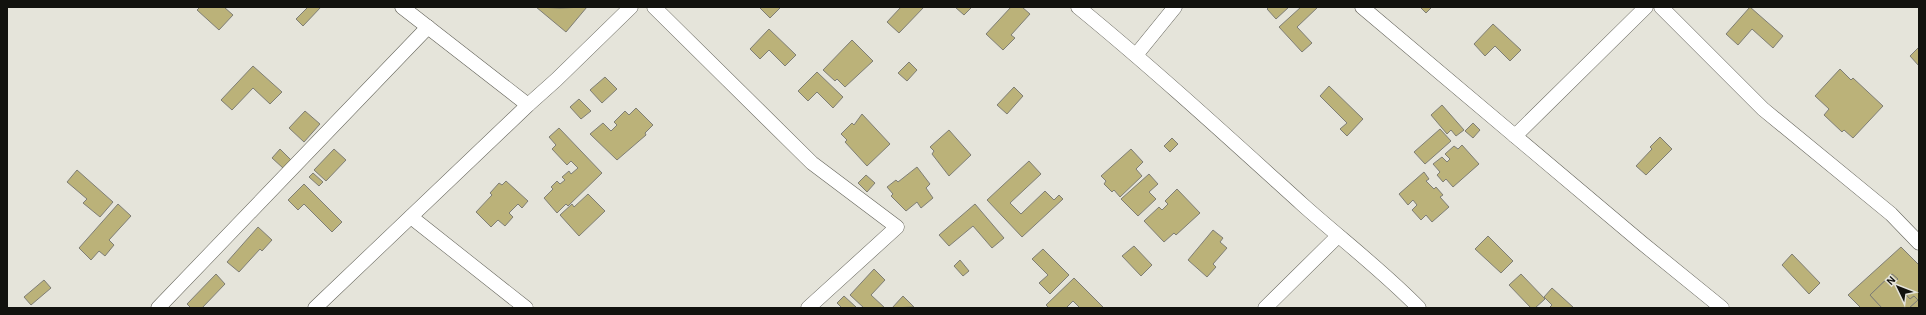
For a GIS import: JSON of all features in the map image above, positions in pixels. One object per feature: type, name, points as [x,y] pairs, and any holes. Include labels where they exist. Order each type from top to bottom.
[{"type":"street","points":[[402,7],[528,105]]},
{"type":"street","points":[[315,308],[631,7]]},
{"type":"street","points":[[654,7],[812,163],[897,227],[808,308]]},
{"type":"street","points":[[1078,7],[1136,55],[1338,236],[1404,293],[1418,308]]},
{"type":"street","points":[[1136,55],[1175,7]]},
{"type":"street","points":[[1362,7],[1642,243],[1722,308]]},
{"type":"street","points":[[1515,136],[1646,7]]},
{"type":"street","points":[[1661,7],[1763,109],[1890,214],[1919,243]]},
{"type":"street","points":[[158,308],[428,27]]},
{"type":"street","points":[[411,217],[526,308]]},
{"type":"street","points":[[1265,308],[1338,236]]},
{"type":"building","points":[[200,7],[224,7],[233,15],[219,30],[197,10]]},
{"type":"building","points":[[308,7],[321,7],[303,26],[296,19]]},
{"type":"building","points":[[536,7],[560,8],[587,7],[566,32]]},
{"type":"building","points":[[759,7],[781,7],[770,18]]},
{"type":"building","points":[[901,7],[924,7],[899,33],[887,22]]},
{"type":"building","points":[[955,7],[972,7],[964,15]]},
{"type":"building","points":[[1011,7],[1022,7],[1030,14],[1011,35],[1015,38],[1003,50],[986,34]]},
{"type":"building","points":[[1269,7],[1289,7],[1276,19],[1267,9]]},
{"type":"building","points":[[1301,7],[1318,7],[1297,27],[1312,43],[1302,52],[1279,27]]},
{"type":"building","points":[[1420,7],[1432,7],[1426,13]]},
{"type":"building","points":[[1750,7],[1783,36],[1773,48],[1752,29],[1738,45],[1726,34]]},
{"type":"building","points":[[1493,24],[1521,50],[1510,61],[1495,46],[1485,56],[1474,44]]},
{"type":"building","points":[[769,29],[796,55],[785,66],[769,50],[760,59],[750,49]]},
{"type":"building","points":[[852,40],[873,61],[845,87],[837,79],[835,81],[823,70]]},
{"type":"building","points":[[1919,47],[1919,66],[1910,56]]},
{"type":"building","points":[[909,62],[917,70],[907,81],[898,73]]},
{"type":"building","points":[[253,66],[282,92],[270,104],[253,88],[232,110],[221,100]]},
{"type":"building","points":[[1840,69],[1851,80],[1853,78],[1883,106],[1853,138],[1844,130],[1842,132],[1824,115],[1829,109],[1815,96]]},
{"type":"building","points":[[817,72],[843,97],[833,108],[817,92],[808,101],[798,91]]},
{"type":"building","points":[[605,77],[617,89],[602,103],[590,90]]},
{"type":"building","points":[[1329,86],[1363,119],[1347,136],[1340,129],[1347,123],[1320,96]]},
{"type":"building","points":[[1014,87],[1023,96],[1007,114],[997,105]]},
{"type":"building","points":[[579,99],[591,111],[581,119],[570,107]]},
{"type":"building","points":[[1442,105],[1464,130],[1456,136],[1451,130],[1447,134],[1431,115]]},
{"type":"building","points":[[636,108],[653,125],[645,133],[646,135],[617,160],[590,134],[603,123],[611,131],[617,125],[614,122],[625,111],[629,115]]},
{"type":"building","points":[[305,111],[320,124],[304,142],[289,128]]},
{"type":"building","points":[[862,114],[890,144],[867,166],[845,142],[847,140],[841,134],[852,123],[854,125]]},
{"type":"building","points":[[1473,123],[1480,130],[1473,138],[1465,131]]},
{"type":"building","points":[[559,128],[602,173],[568,206],[566,204],[557,213],[544,198],[553,189],[551,187],[557,181],[560,184],[565,180],[562,177],[569,171],[571,174],[578,168],[571,161],[567,165],[552,149],[556,145],[549,137]]},
{"type":"building","points":[[1440,129],[1451,141],[1425,164],[1414,152]]},
{"type":"building","points":[[949,130],[971,155],[949,176],[932,154],[934,151],[930,147]]},
{"type":"building","points":[[1660,137],[1672,149],[1646,175],[1636,166],[1652,149],[1650,147]]},
{"type":"building","points":[[1172,138],[1178,144],[1170,152],[1164,146]]},
{"type":"building","points":[[1462,145],[1479,164],[1453,187],[1446,179],[1443,182],[1437,175],[1440,172],[1433,164],[1442,157],[1447,162],[1450,159],[1445,154],[1454,146],[1458,149]]},
{"type":"building","points":[[280,149],[291,160],[283,168],[272,158]]},
{"type":"building","points":[[334,149],[346,160],[326,181],[314,170]]},
{"type":"building","points":[[1131,149],[1143,162],[1136,169],[1142,176],[1120,197],[1114,190],[1112,192],[1104,184],[1106,181],[1101,176]]},
{"type":"building","points":[[1029,161],[1041,174],[1010,203],[1021,214],[1045,191],[1054,200],[1059,195],[1063,199],[1022,237],[987,200]]},
{"type":"building","points":[[917,167],[930,184],[926,188],[933,198],[921,208],[917,202],[906,211],[891,196],[893,194],[887,187],[896,180],[898,182]]},
{"type":"building","points":[[77,170],[113,202],[100,217],[83,203],[87,199],[67,182]]},
{"type":"building","points":[[1424,172],[1429,179],[1426,181],[1434,189],[1436,187],[1443,195],[1440,197],[1449,207],[1432,222],[1426,215],[1421,220],[1412,210],[1417,205],[1413,200],[1408,205],[1399,194]]},
{"type":"building","points":[[313,173],[323,182],[319,186],[309,177]]},
{"type":"building","points":[[1149,174],[1158,184],[1149,192],[1156,199],[1138,216],[1121,199]]},
{"type":"building","points":[[866,175],[875,183],[867,192],[858,183]]},
{"type":"building","points":[[506,181],[528,201],[522,208],[518,204],[509,213],[513,217],[505,226],[498,220],[491,227],[476,212],[492,195],[490,193],[499,183],[502,185]]},
{"type":"building","points":[[304,184],[342,222],[332,232],[304,204],[298,210],[288,200]]},
{"type":"building","points":[[1177,189],[1200,213],[1176,235],[1174,233],[1164,242],[1144,221],[1159,207],[1162,210],[1168,204],[1165,201]]},
{"type":"building","points":[[588,194],[605,211],[579,236],[560,215],[572,204],[574,207]]},
{"type":"building","points":[[118,204],[131,216],[109,240],[114,245],[105,256],[99,251],[91,260],[79,248]]},
{"type":"building","points":[[975,204],[1004,238],[992,248],[973,226],[949,246],[939,235]]},
{"type":"building","points":[[258,227],[272,240],[262,251],[260,249],[239,272],[227,262]]},
{"type":"building","points":[[1213,230],[1223,238],[1220,242],[1227,248],[1213,264],[1216,267],[1207,277],[1188,260]]},
{"type":"building","points":[[1488,236],[1513,261],[1501,273],[1475,249]]},
{"type":"building","points":[[1134,246],[1152,265],[1141,276],[1122,256]]},
{"type":"building","points":[[1901,247],[1919,265],[1919,308],[1909,308],[1918,300],[1914,296],[1910,299],[1894,282],[1898,279],[1892,274],[1870,295],[1882,308],[1861,308],[1848,295]]},
{"type":"building","points":[[1043,249],[1069,275],[1050,294],[1039,283],[1048,275],[1032,259]]},
{"type":"building","points":[[1792,254],[1820,283],[1809,294],[1782,265]]},
{"type":"building","points":[[960,260],[969,271],[963,276],[954,266]]},
{"type":"building","points":[[874,269],[885,280],[871,295],[885,308],[864,308],[850,295]]},
{"type":"building","points":[[216,274],[225,284],[202,308],[191,308],[187,304]]},
{"type":"building","points":[[1521,274],[1545,299],[1535,308],[1531,308],[1509,285]]},
{"type":"building","points":[[1892,274],[1898,279],[1894,282],[1910,299],[1914,296],[1918,300],[1909,308],[1882,308],[1870,295]]},
{"type":"building","points":[[1074,278],[1104,308],[1080,308],[1073,301],[1066,308],[1049,308],[1046,305]]},
{"type":"building","points":[[44,280],[51,288],[31,305],[24,297]]},
{"type":"building","points":[[1552,288],[1573,307],[1549,308],[1552,305],[1544,297]]},
{"type":"building","points":[[844,296],[857,308],[842,308],[837,303]]},
{"type":"building","points":[[903,296],[914,307],[892,308]]}]
